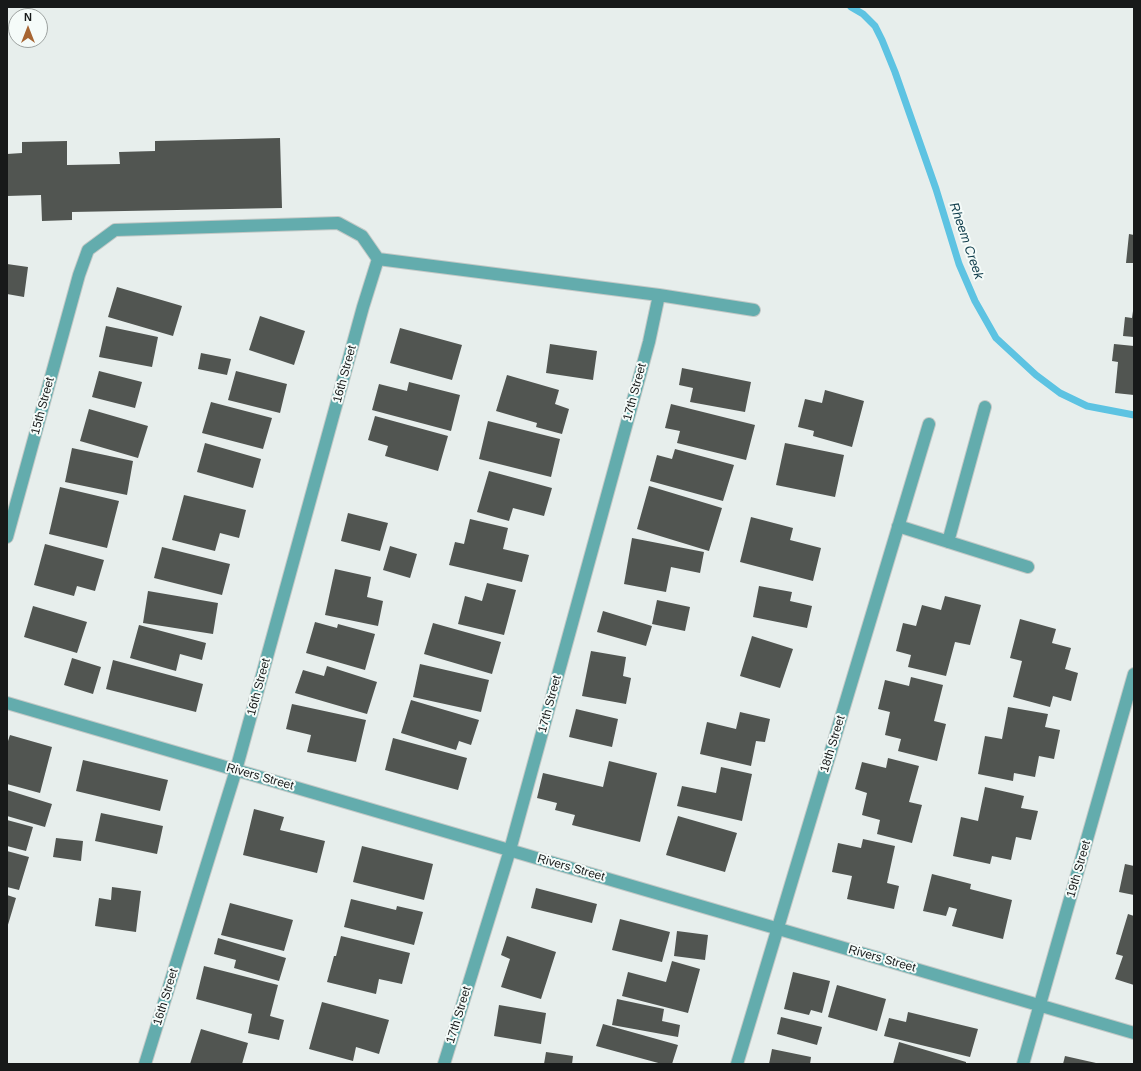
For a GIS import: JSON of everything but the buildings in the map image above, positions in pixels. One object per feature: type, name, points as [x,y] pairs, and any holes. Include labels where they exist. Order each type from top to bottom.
[{"type":"street","name":"15th Street","points":[[7,537],[79,275],[88,250],[115,230],[338,223],[362,236],[378,259]]},
{"type":"street","points":[[378,259],[754,310]]},
{"type":"street","name":"16th Street","points":[[145,1064],[236,770],[363,307],[378,259]]},
{"type":"street","name":"17th Street","points":[[444,1064],[510,850],[649,342],[659,296]]},
{"type":"street","points":[[948,542],[985,407]]},
{"type":"street","name":"18th Street","points":[[737,1064],[929,424]]},
{"type":"street","points":[[898,526],[1028,567]]},
{"type":"street","name":"19th Street","points":[[1023,1064],[1134,674]]},
{"type":"street","name":"Rivers Street","points":[[7,704],[1134,1033]]},
{"type":"waterway","name":"Rheem Creek","points":[[851,7],[863,14],[875,26],[882,40],[895,72],[936,189],[959,264],[975,301],[996,338],[1036,375],[1060,393],[1087,406],[1134,415]]}]
